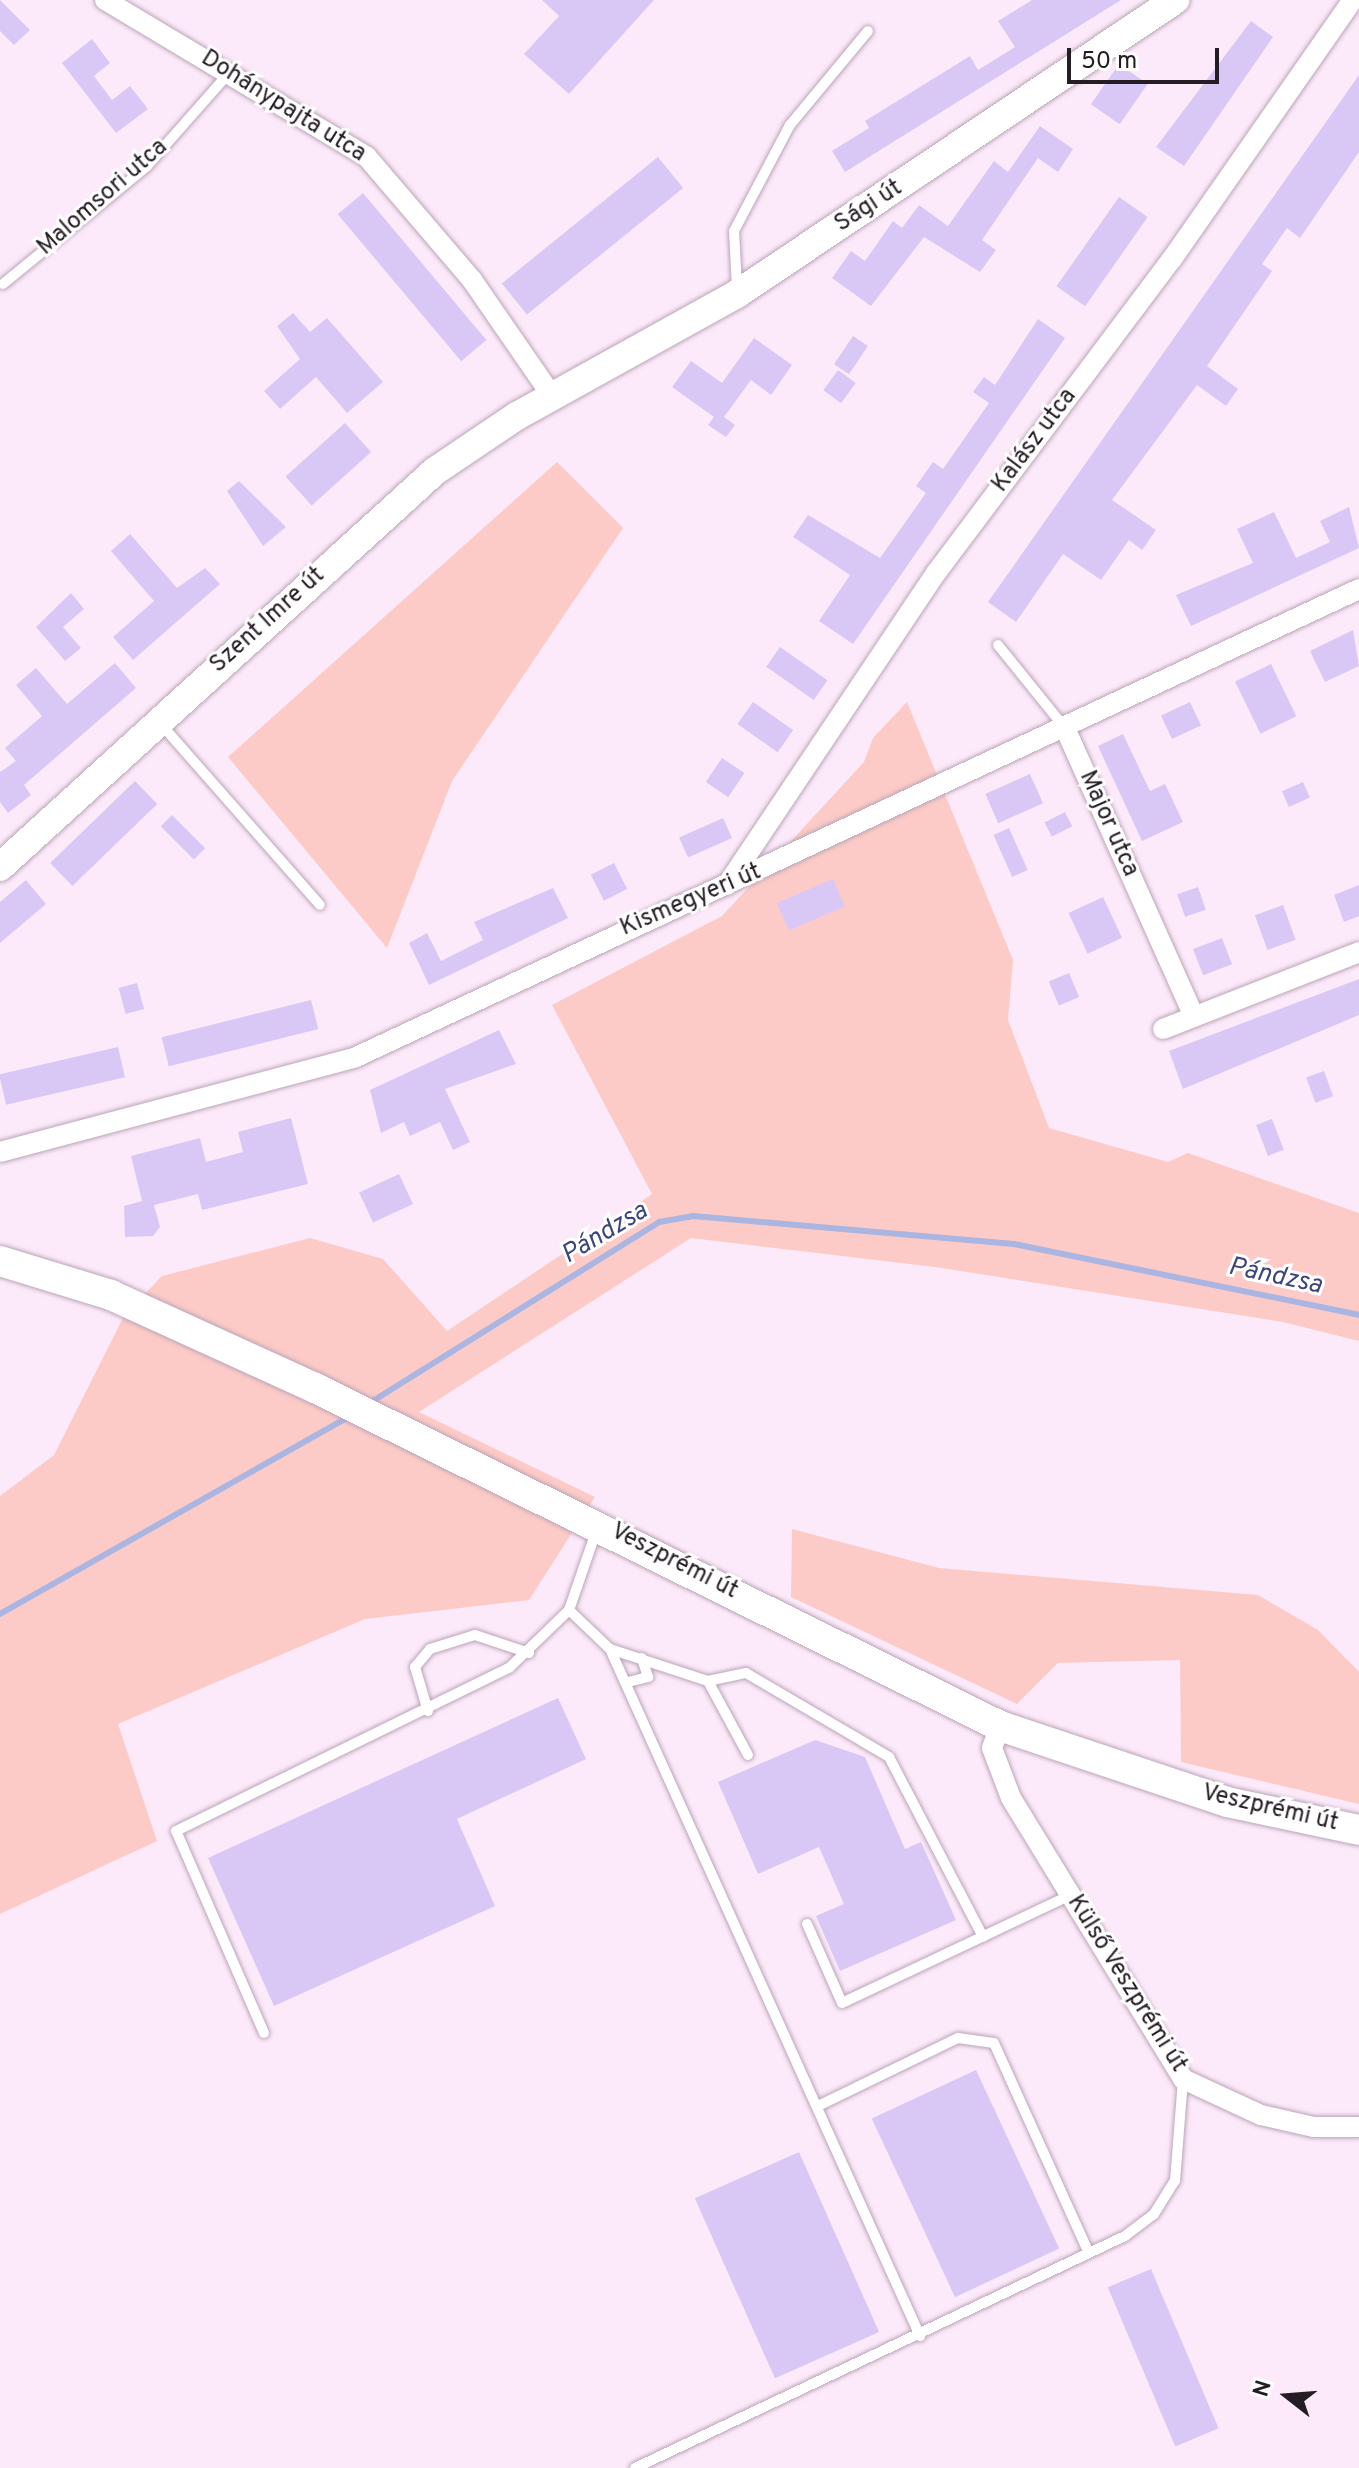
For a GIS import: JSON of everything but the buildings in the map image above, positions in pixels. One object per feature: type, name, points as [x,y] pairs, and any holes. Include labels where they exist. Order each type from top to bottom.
[{"type":"main road","name":"Sági út","points":[[552,396],[737,294],[1175,0]]},
{"type":"main road","name":"Szent Imre út","points":[[0,867],[435,471],[552,396]]},
{"type":"main road","name":"Veszprémi út","points":[[0,1261],[111,1295],[315,1388],[599,1524],[1000,1726],[1227,1802],[1359,1830]]},
{"type":"street","name":"Dohánypajta utca","points":[[105,0],[230,72],[367,157],[472,280],[552,396]]},
{"type":"street","name":"Kalász utca","points":[[725,887],[936,573],[1172,259],[1353,0]]},
{"type":"street","name":"Kismegyeri út","points":[[0,1152],[356,1057],[571,952],[725,887],[1359,589]]},
{"type":"street","name":"Major utca","points":[[1065,728],[1194,1017]]},
{"type":"street","points":[[1163,1029],[1359,952]]},
{"type":"street","name":"Külső Veszprémi út","points":[[1000,1726],[992,1748],[997,1770],[1183,2079],[1261,2115],[1314,2127],[1359,2127]]},
{"type":"lane","points":[[737,294],[734,231],[790,125],[868,31]]},
{"type":"lane","name":"Malomsori utca","points":[[3,284],[147,166],[230,72]]},
{"type":"lane","name":"Major utca","points":[[998,645],[1065,728]]},
{"type":"lane","points":[[159,721],[320,905]]},
{"type":"lane","points":[[264,2033],[176,1831],[428,1711],[529,1653],[569,1610],[599,1524]]},
{"type":"lane","points":[[569,1610],[610,1649],[628,1682],[920,2336]]},
{"type":"lane","points":[[428,1711],[415,1667],[430,1649],[475,1635],[529,1653]]},
{"type":"lane","points":[[610,1649],[708,1681],[746,1673],[889,1757],[983,1937]]},
{"type":"lane","points":[[628,1682],[648,1677],[642,1658]]},
{"type":"lane","points":[[708,1681],[748,1755]]},
{"type":"lane","points":[[807,1924],[842,2003],[1070,1895]]},
{"type":"lane","points":[[818,2106],[958,2038],[994,2043],[1089,2253]]},
{"type":"lane","points":[[635,2468],[920,2336],[1089,2253],[1154,2214],[1175,2181],[1183,2079]]},
{"type":"shaded area","points":[[557,462],[623,528],[452,781],[387,948],[228,757]]},
{"type":"shaded area","points":[[907,702],[1013,960],[1008,1020],[1049,1128],[1168,1162],[1188,1153],[1359,1213],[1359,1341],[1283,1322],[935,1267],[691,1238],[419,1412],[595,1497],[529,1600],[365,1619],[118,1724],[157,1841],[0,1914],[0,1496],[54,1455],[124,1316],[162,1276],[310,1238],[383,1259],[447,1331],[652,1194],[552,1005],[722,916],[864,762],[873,738]]},
{"type":"shaded area","points":[[792,1529],[939,1568],[1258,1595],[1318,1630],[1359,1672],[1359,1804],[1181,1762],[1180,1660],[1058,1663],[1017,1704],[791,1597]]},
{"type":"waterway","name":"Pándzsa","points":[[368,1404],[659,1222],[693,1216],[1014,1244],[1359,1315]]},
{"type":"waterway","name":"Pándzsa","points":[[0,1614],[348,1417]]}]
